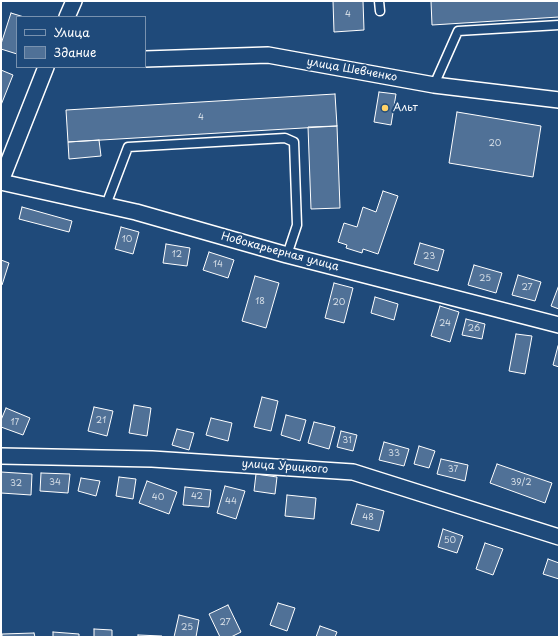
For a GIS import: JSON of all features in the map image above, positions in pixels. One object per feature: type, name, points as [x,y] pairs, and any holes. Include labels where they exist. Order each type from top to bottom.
[{"type":"street","points":[[68,16],[74,1]]},
{"type":"street","name":"улица Шевченко","points":[[146,59],[268,55],[434,85],[559,100]]},
{"type":"street","points":[[1,182],[46,68]]},
{"type":"street","name":"Новокарьерная улица","points":[[1,182],[136,212],[287,255],[559,325]]},
{"type":"street","name":"улица Урицкого","points":[[1,456],[152,459],[353,472],[559,537]]},
{"type":"lane","points":[[379,1],[380,11]]},
{"type":"lane","points":[[434,85],[458,30],[559,25]]},
{"type":"lane","points":[[106,205],[128,147],[285,138],[294,142],[297,225],[287,255]]},
{"type":"building","points":[[333,1],[363,1],[364,30],[334,32]]},
{"type":"building","points":[[431,1],[559,1],[559,17],[432,25]]},
{"type":"building","points":[[11,13],[21,16],[16,16],[16,54],[1,49],[1,44]]},
{"type":"building","points":[[1,70],[13,75],[1,105]]},
{"type":"building","name":"Альт","points":[[379,92],[396,94],[391,125],[374,122]]},
{"type":"building","points":[[335,94],[337,126],[68,142],[66,110]]},
{"type":"building","points":[[457,112],[541,126],[533,177],[449,163]]},
{"type":"building","points":[[337,126],[340,208],[311,209],[308,127]]},
{"type":"building","points":[[99,140],[101,156],[69,159],[68,142]]},
{"type":"building","points":[[383,191],[398,196],[378,254],[363,249],[362,253],[346,248],[347,245],[338,242],[344,223],[357,227],[363,207],[376,212]]},
{"type":"building","points":[[22,207],[72,221],[69,232],[19,219]]},
{"type":"building","points":[[121,227],[139,232],[133,254],[115,249]]},
{"type":"building","points":[[420,243],[444,250],[438,271],[414,264]]},
{"type":"building","points":[[166,244],[190,248],[187,266],[163,263]]},
{"type":"building","points":[[209,252],[234,260],[228,278],[203,270]]},
{"type":"building","points":[[1,260],[9,263],[2,285],[1,285]]},
{"type":"building","points":[[474,265],[502,273],[496,293],[468,285]]},
{"type":"building","points":[[518,275],[541,282],[535,301],[512,295]]},
{"type":"building","points":[[255,276],[279,283],[266,328],[242,321]]},
{"type":"building","points":[[334,283],[353,288],[344,323],[325,318]]},
{"type":"building","points":[[559,285],[559,309],[551,306]]},
{"type":"building","points":[[375,297],[398,304],[394,320],[371,313]]},
{"type":"building","points":[[440,306],[459,312],[450,342],[431,336]]},
{"type":"building","points":[[466,319],[485,324],[482,339],[462,335]]},
{"type":"building","points":[[516,334],[532,336],[525,374],[509,371]]},
{"type":"building","points":[[559,346],[559,367],[553,365]]},
{"type":"building","points":[[262,397],[278,401],[271,431],[254,427]]},
{"type":"building","points":[[134,405],[151,408],[147,436],[129,433]]},
{"type":"building","points":[[94,407],[113,411],[107,436],[88,431]]},
{"type":"building","points":[[6,408],[30,418],[23,435],[1,427],[1,420]]},
{"type":"building","points":[[286,415],[306,420],[300,441],[281,435]]},
{"type":"building","points":[[211,418],[232,423],[228,441],[206,435]]},
{"type":"building","points":[[314,422],[335,427],[329,449],[308,443]]},
{"type":"building","points":[[177,429],[194,433],[189,450],[172,445]]},
{"type":"building","points":[[341,431],[357,435],[353,451],[337,447]]},
{"type":"building","points":[[384,442],[409,449],[404,466],[379,460]]},
{"type":"building","points":[[419,446],[435,451],[429,468],[414,464]]},
{"type":"building","points":[[441,459],[468,465],[465,481],[437,474]]},
{"type":"building","points":[[497,464],[552,483],[545,503],[490,483]]},
{"type":"building","points":[[1,472],[32,474],[31,495],[1,493]]},
{"type":"building","points":[[41,473],[70,474],[68,493],[40,491]]},
{"type":"building","points":[[256,474],[277,477],[275,494],[254,491]]},
{"type":"building","points":[[119,477],[136,479],[133,499],[116,496]]},
{"type":"building","points":[[81,478],[100,481],[96,496],[78,491]]},
{"type":"building","points":[[147,481],[177,492],[169,514],[139,503]]},
{"type":"building","points":[[225,486],[245,491],[236,519],[217,513]]},
{"type":"building","points":[[185,487],[211,490],[209,507],[183,505]]},
{"type":"building","points":[[287,495],[316,498],[314,519],[285,516]]},
{"type":"building","points":[[357,504],[384,511],[379,531],[351,524]]},
{"type":"building","points":[[443,529],[463,536],[457,553],[438,547]]},
{"type":"building","points":[[485,543],[503,549],[493,575],[476,569]]},
{"type":"building","points":[[548,559],[559,563],[559,579],[543,574]]},
{"type":"building","points":[[278,603],[295,608],[287,631],[270,625]]},
{"type":"building","points":[[228,605],[241,632],[231,637],[220,637],[209,614]]},
{"type":"building","points":[[179,615],[199,620],[196,637],[174,637]]},
{"type":"building","points":[[320,626],[337,632],[335,637],[316,637]]},
{"type":"building","points":[[94,629],[112,630],[112,637],[94,637]]},
{"type":"building","points":[[53,632],[79,634],[79,637],[53,637]]},
{"type":"building","points":[[34,633],[35,637],[2,637],[2,634]]},
{"type":"building","points":[[138,635],[162,636],[162,637],[138,637]]},
{"type":"place","name":"Альт","points":[[385,108]]}]
